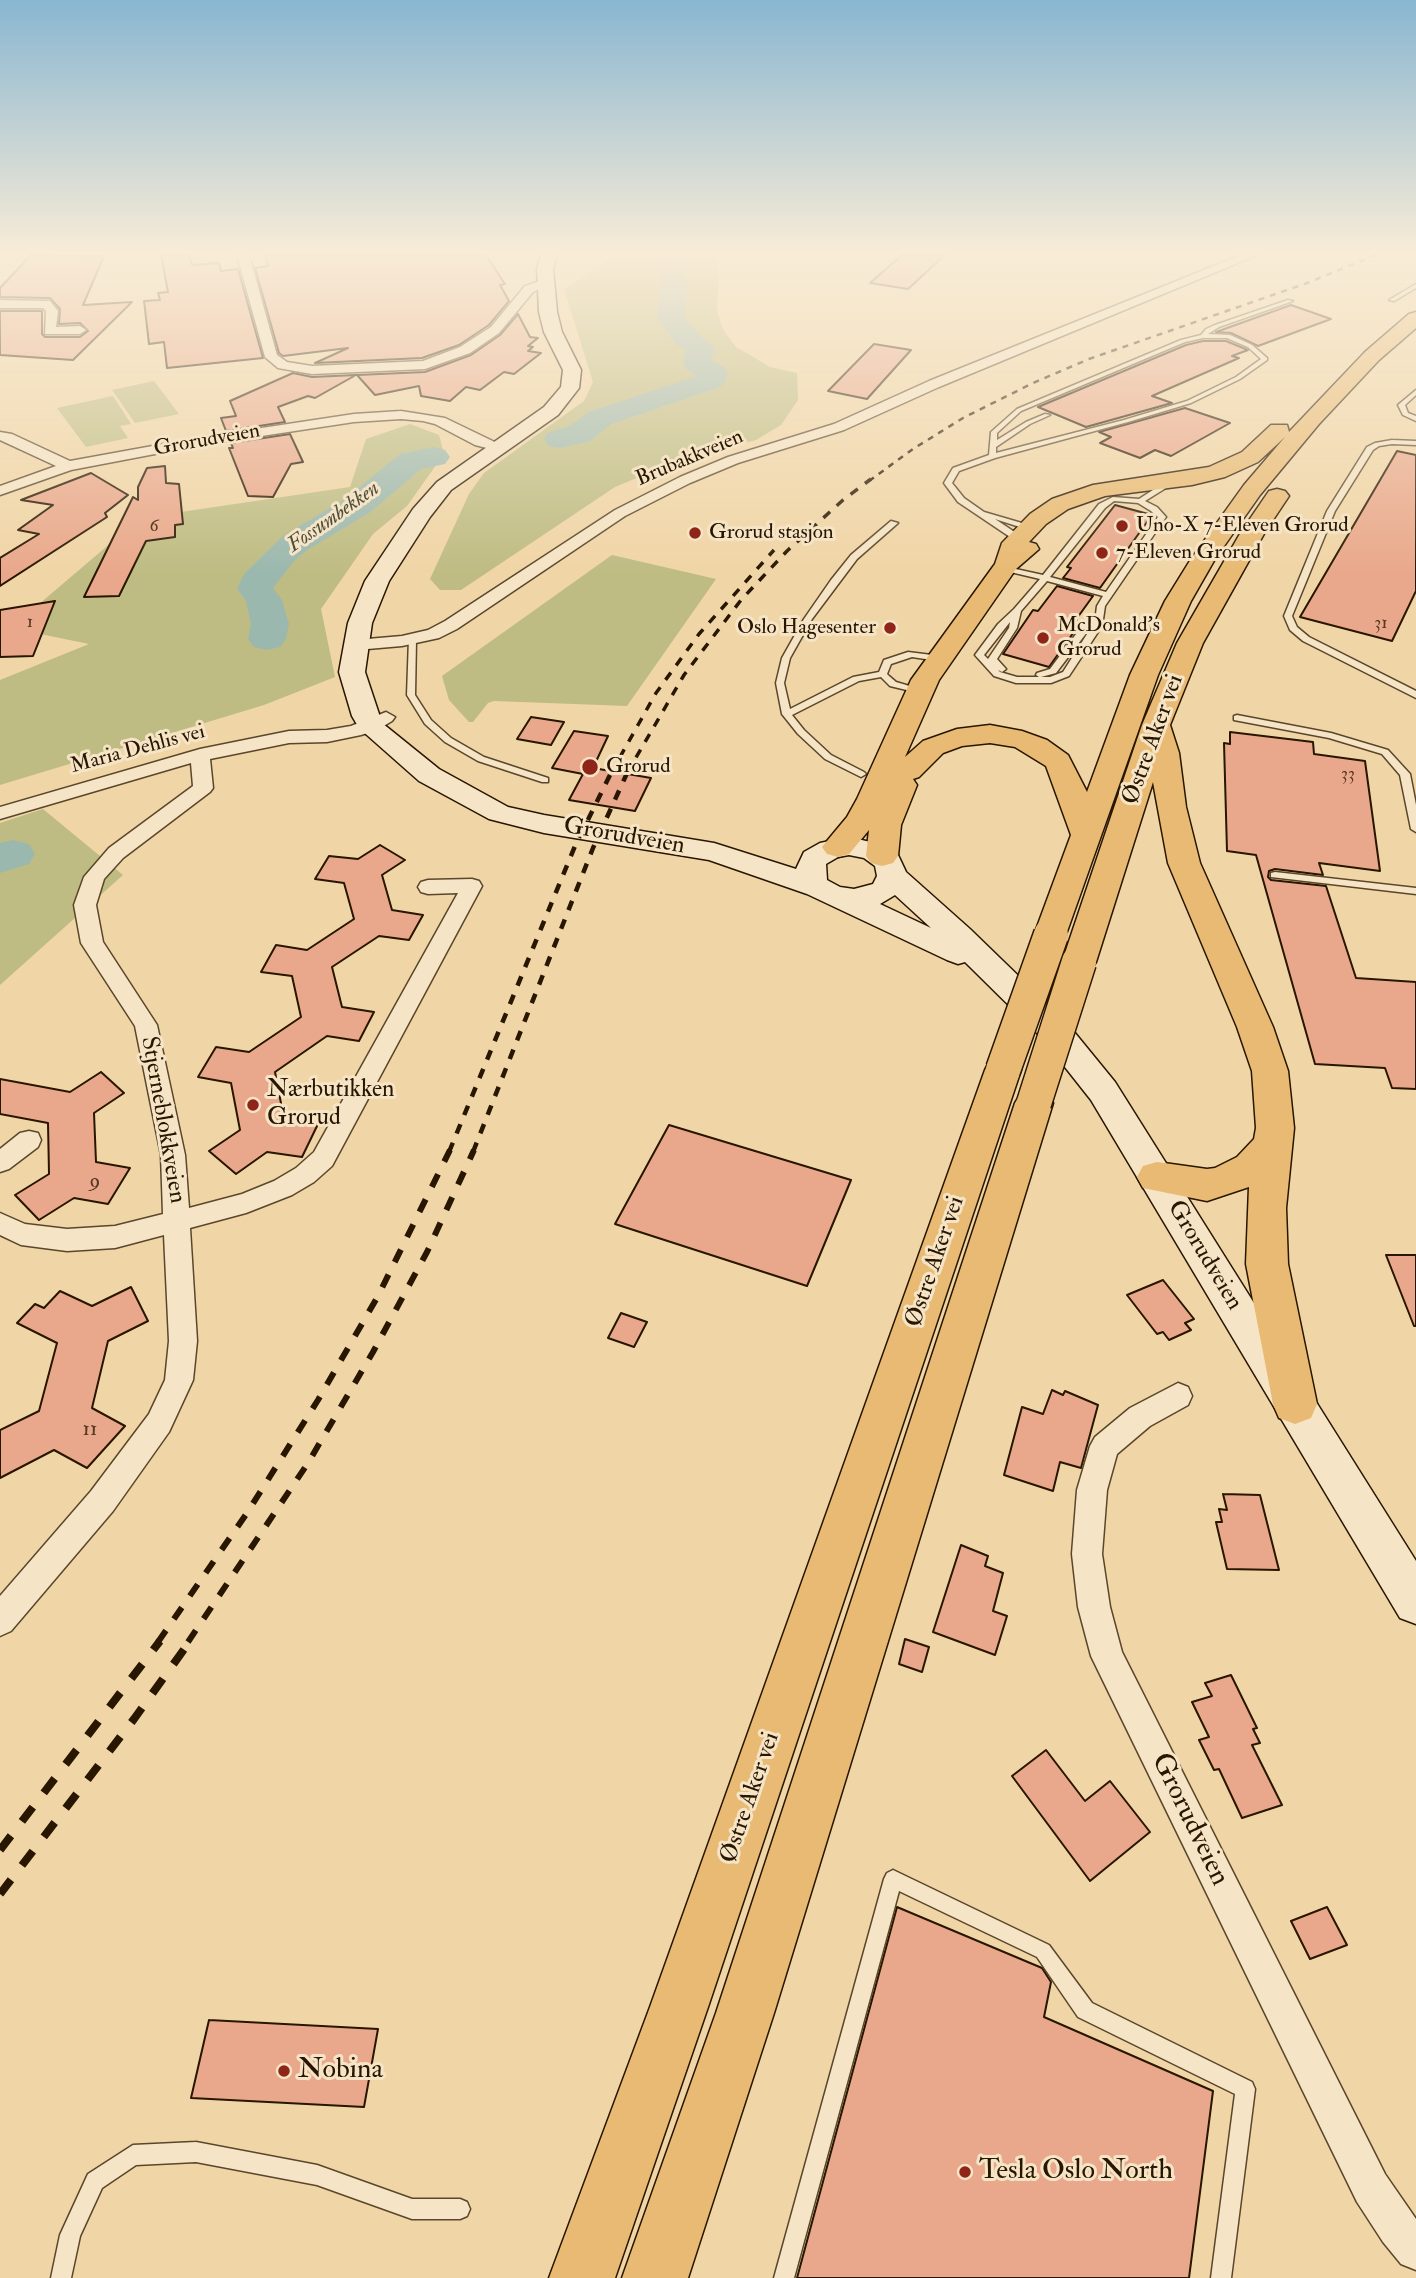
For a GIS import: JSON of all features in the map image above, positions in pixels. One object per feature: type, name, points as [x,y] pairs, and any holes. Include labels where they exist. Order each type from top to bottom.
[{"type":"highway","name":"Østre Aker vei","points":[[655,2278],[745,2013],[1018,1086],[1051,935],[1144,675],[1178,601],[1203,559],[1252,490],[1341,387],[1369,361]]},
{"type":"highway","name":"Østre Aker vei","points":[[582,2278],[1018,1086],[1079,962],[1156,726],[1190,643],[1253,532],[1302,463],[1363,392],[1395,361]]},
{"type":"highway","points":[[830,849],[860,821],[925,680],[945,657],[1006,566],[1036,538],[1024,534],[1048,511],[1087,494],[1117,487],[1173,481],[1217,472],[1250,457],[1299,412],[1341,387]]},
{"type":"highway","points":[[887,866],[885,825],[944,682],[945,657]]},
{"type":"highway","points":[[1156,726],[1164,753],[1171,807],[1184,863],[1255,1027],[1270,1071],[1275,1105],[1268,1156],[1265,1231],[1267,1264],[1295,1404]]},
{"type":"highway","points":[[908,771],[933,747],[957,738],[990,734],[1022,740],[1047,753],[1063,769],[1086,834]]},
{"type":"highway","points":[[1157,1177],[1207,1185],[1237,1177],[1268,1156]]},
{"type":"main road","points":[[378,725],[352,672],[363,613],[377,582],[430,501],[453,478],[551,411],[566,396],[573,379],[568,361]]},
{"type":"main road","name":"Grorudveien","points":[[378,725],[429,775],[499,813],[544,824],[714,852],[829,892],[987,966]]},
{"type":"main road","points":[[862,848],[887,866],[884,890],[876,895],[854,899],[829,892],[811,878],[810,868],[814,859],[830,849],[862,848]]},
{"type":"main road","name":"Grorudveien","points":[[714,852],[830,849]]},
{"type":"main road","name":"Grorudveien","points":[[887,866],[1035,1012],[1081,1061],[1103,1091],[1416,1602]]},
{"type":"street","points":[[277,361],[283,365],[313,370],[381,369],[425,365],[435,361]]},
{"type":"street","name":"Brubakkveien","points":[[356,651],[426,637],[451,625],[620,513],[685,480],[733,460],[839,427],[990,361]]},
{"type":"street","name":"Grorudveien","points":[[0,492],[68,466],[202,441],[354,418],[401,415],[440,421],[480,442],[498,447]]},
{"type":"street","points":[[0,436],[68,466]]},
{"type":"street","name":"Maria Dehlis vei","points":[[0,813],[200,755],[289,737],[327,736],[378,725]]},
{"type":"street","name":"Stjerneblokkveien","points":[[0,1620],[110,1490],[159,1423],[179,1380],[183,1341],[179,1221],[173,1155],[146,1025],[92,943],[85,905],[94,877],[116,853],[203,788],[200,755]]},
{"type":"street","name":"Stjerneblokkveien","points":[[179,1221],[246,1203],[283,1188],[305,1175],[323,1159],[472,886],[428,887]]},
{"type":"street","points":[[0,1162],[29,1140]]},
{"type":"street","points":[[0,1223],[21,1234],[67,1240],[115,1237],[179,1221]]},
{"type":"street","name":"Grorudveien","points":[[1178,1396],[1140,1417],[1105,1446],[1092,1490],[1087,1554],[1094,1608],[1107,1656],[1371,2188],[1397,2228],[1416,2249]]},
{"type":"lane","points":[[992,456],[997,428],[1034,402],[1133,361]]},
{"type":"lane","points":[[1024,534],[961,500],[947,483],[956,470],[992,456],[1189,402],[1238,378],[1262,361]]},
{"type":"lane","points":[[1416,392],[1401,405],[1405,414],[1416,419]]},
{"type":"lane","points":[[993,446],[1028,423],[1048,415]]},
{"type":"lane","points":[[1416,443],[1392,442],[1377,444],[1370,449],[1332,511],[1288,616],[1293,628],[1306,639],[1416,695]]},
{"type":"lane","points":[[1140,501],[1173,481]]},
{"type":"lane","points":[[1113,499],[1140,501],[1162,517],[1101,606],[1098,626],[1066,674],[1051,680],[1032,682],[997,674],[979,655],[1001,626],[1045,578],[1102,506],[1113,499]]},
{"type":"lane","points":[[978,511],[1024,534]]},
{"type":"lane","points":[[862,774],[828,757],[801,732],[787,714],[780,683],[786,659],[802,629],[854,557],[894,523]]},
{"type":"lane","points":[[1006,566],[1108,595]]},
{"type":"lane","points":[[1054,567],[1068,572]]},
{"type":"lane","points":[[1105,581],[1117,582]]},
{"type":"lane","points":[[1017,611],[1013,628],[992,659],[1005,671],[1026,676],[1053,671],[1088,624],[1100,615]]},
{"type":"lane","points":[[412,640],[411,695],[428,722],[448,740],[472,755],[545,780]]},
{"type":"lane","points":[[883,674],[887,662],[903,655],[945,657]]},
{"type":"lane","points":[[787,714],[856,679],[883,674]]},
{"type":"lane","points":[[883,674],[893,684],[920,692]]},
{"type":"lane","points":[[1237,718],[1376,747],[1393,758],[1405,774],[1412,790],[1416,829]]},
{"type":"lane","points":[[1275,875],[1416,891]]},
{"type":"lane","points":[[784,2278],[893,1879],[1043,1951],[1085,2010],[1245,2090],[1221,2278]]},
{"type":"lane","points":[[61,2278],[70,2235],[95,2181],[133,2155],[196,2152],[317,2175],[412,2209],[460,2209]]},
{"type":"shaded area","points":[[587,361],[760,361],[770,367],[797,373],[798,400],[781,425],[756,440],[685,458],[615,487],[461,590],[440,590],[430,579],[469,494],[484,473],[584,401],[593,382]]},
{"type":"shaded area","points":[[154,381],[179,414],[135,423],[112,390]]},
{"type":"shaded area","points":[[113,396],[131,424],[120,426],[128,438],[86,447],[57,408]]},
{"type":"shaded area","points":[[410,424],[439,435],[444,454],[407,506],[373,534],[321,609],[335,677],[264,705],[0,785],[0,680],[89,644],[11,628],[140,518],[350,487],[366,439]]},
{"type":"shaded area","points":[[612,555],[716,579],[627,706],[494,701],[488,703],[473,722],[469,722],[449,700],[442,676]]},
{"type":"shaded area","points":[[43,809],[123,875],[0,985],[0,823]]},
{"type":"building","points":[[166,361],[231,361],[167,368]]},
{"type":"building","points":[[454,361],[530,361],[514,374],[504,372],[480,390],[466,387],[450,401],[421,396],[419,386],[375,395],[357,375],[425,372]]},
{"type":"building","points":[[857,361],[901,361],[867,399],[828,391]]},
{"type":"building","points":[[1147,361],[1231,361],[1152,396],[1172,403],[1086,427],[1038,407]]},
{"type":"building","points":[[293,373],[312,377],[356,375],[315,398],[308,396],[278,407],[285,422],[226,431],[221,418],[236,416],[230,401]]},
{"type":"building","points":[[1185,408],[1230,423],[1171,456],[1155,450],[1140,458],[1100,443],[1111,437],[1099,432]]},
{"type":"building","points":[[290,434],[303,462],[291,464],[273,497],[248,496],[229,448],[233,448],[231,443]]},
{"type":"building","points":[[1397,451],[1416,455],[1416,591],[1392,641],[1300,617]]},
{"type":"building","points":[[165,466],[166,483],[179,484],[183,524],[175,525],[175,537],[146,541],[119,596],[84,597],[133,497],[138,500],[138,487],[147,468]]},
{"type":"building","points":[[91,473],[128,495],[105,513],[107,517],[0,586],[0,558],[39,534],[18,530],[53,505],[21,500]]},
{"type":"building","points":[[1115,505],[1152,515],[1100,588],[1063,578],[1071,568],[1067,567]]},
{"type":"building","points":[[1057,586],[1093,596],[1075,621],[1081,622],[1049,667],[1003,654],[1033,610],[1038,611]]},
{"type":"building","points":[[55,601],[33,656],[0,657],[0,610]]},
{"type":"building","points":[[531,717],[564,722],[551,745],[517,739]]},
{"type":"building","points":[[574,731],[608,736],[593,768],[651,778],[635,811],[569,800],[583,774],[552,768]]},
{"type":"building","points":[[1230,732],[1313,742],[1314,754],[1365,761],[1380,871],[1319,863],[1323,875],[1275,869],[1269,871],[1268,877],[1271,880],[1326,886],[1356,978],[1416,982],[1416,1089],[1392,1088],[1385,1068],[1315,1064],[1256,855],[1227,851],[1224,743],[1230,744]]},
{"type":"building","points":[[380,845],[405,860],[382,875],[392,910],[423,915],[409,940],[379,936],[332,967],[342,1007],[374,1012],[359,1041],[327,1036],[275,1072],[284,1119],[318,1124],[302,1157],[267,1152],[236,1174],[209,1151],[240,1130],[231,1083],[198,1077],[216,1047],[249,1052],[301,1017],[292,976],[261,972],[276,945],[307,950],[354,919],[344,883],[315,879],[329,856],[358,859]]},
{"type":"building","points":[[101,1072],[124,1093],[94,1113],[96,1162],[130,1168],[108,1204],[74,1198],[39,1220],[15,1195],[49,1174],[48,1123],[0,1114],[0,1079],[70,1092]]},
{"type":"building","points":[[669,1125],[851,1180],[807,1286],[615,1224]]},
{"type":"building","points":[[1386,1255],[1416,1255],[1416,1326],[1414,1326]]},
{"type":"building","points":[[1163,1280],[1194,1319],[1185,1323],[1191,1330],[1169,1340],[1163,1332],[1157,1334],[1127,1295]]},
{"type":"building","points":[[131,1287],[148,1321],[108,1341],[92,1408],[125,1426],[87,1468],[54,1450],[0,1478],[0,1430],[39,1411],[57,1343],[17,1323],[35,1304],[44,1308],[60,1291],[92,1306]]},
{"type":"building","points":[[621,1313],[647,1322],[634,1347],[608,1338]]},
{"type":"building","points":[[1052,1390],[1063,1395],[1065,1391],[1098,1405],[1081,1468],[1060,1462],[1053,1491],[1004,1475],[1022,1407],[1043,1414]]},
{"type":"building","points":[[1223,1494],[1260,1495],[1279,1570],[1227,1569],[1216,1522],[1222,1522],[1219,1509],[1227,1510]]},
{"type":"building","points":[[961,1545],[988,1556],[985,1566],[1003,1573],[993,1611],[1007,1616],[995,1655],[933,1632]]},
{"type":"building","points":[[905,1639],[929,1647],[922,1672],[899,1664]]},
{"type":"building","points":[[1231,1675],[1257,1728],[1253,1729],[1260,1743],[1252,1745],[1282,1805],[1242,1818],[1219,1769],[1214,1770],[1199,1740],[1209,1737],[1192,1702],[1212,1696],[1205,1683]]},
{"type":"building","points":[[1046,1750],[1085,1801],[1110,1781],[1150,1832],[1090,1881],[1012,1776]]},
{"type":"building","points":[[897,1907],[1042,1968],[1051,1982],[1044,2017],[1213,2091],[1189,2278],[797,2278]]},
{"type":"building","points":[[1327,1907],[1347,1945],[1310,1959],[1291,1921]]},
{"type":"building","name":"Nobina","points":[[209,2020],[378,2029],[364,2107],[191,2098]]},
{"type":"waterway","name":"Fossumbekken","points":[[560,439],[579,434],[600,418],[710,381],[714,373],[697,364],[697,361]]},
{"type":"waterway","name":"Fossumbekken","points":[[267,639],[270,624],[264,600],[255,588],[282,554],[295,543],[357,506],[411,461],[434,457]]},
{"type":"waterway","name":"Fossumbekken","points":[[0,859],[13,854]]},
{"type":"railway","points":[[869,481],[963,418],[1084,361]]},
{"type":"railway","points":[[627,772],[684,675],[741,600],[787,551],[843,500],[871,479]]},
{"type":"railway","points":[[611,773],[656,693],[699,634],[774,550]]},
{"type":"railway","points":[[473,1152],[593,848],[627,772]]},
{"type":"railway","points":[[449,1152],[575,846],[611,773]]},
{"type":"railway","points":[[158,1642],[247,1513],[318,1400],[378,1296],[450,1150]]},
{"type":"railway","points":[[188,1642],[308,1463],[373,1352],[427,1252],[474,1150]]},
{"type":"railway","points":[[0,1850],[160,1641]]},
{"type":"railway","points":[[0,1894],[190,1641]]},
{"type":"place","name":"Uno-X 7-Eleven Grorud","points":[[1122,526]]},
{"type":"place","name":"Grorud stasjon","points":[[695,533]]},
{"type":"place","name":"7-Eleven Grorud","points":[[1102,553]]},
{"type":"place","name":"Oslo Hagesenter","points":[[890,628]]},
{"type":"place","name":"McDonald's Grorud","points":[[1043,638]]},
{"type":"place","name":"Grorud","points":[[590,767]]},
{"type":"place","name":"Nærbutikken Grorud","points":[[253,1105]]},
{"type":"place","name":"Nobina","points":[[284,2071]]},
{"type":"place","name":"Tesla Oslo North","points":[[965,2172]]}]
